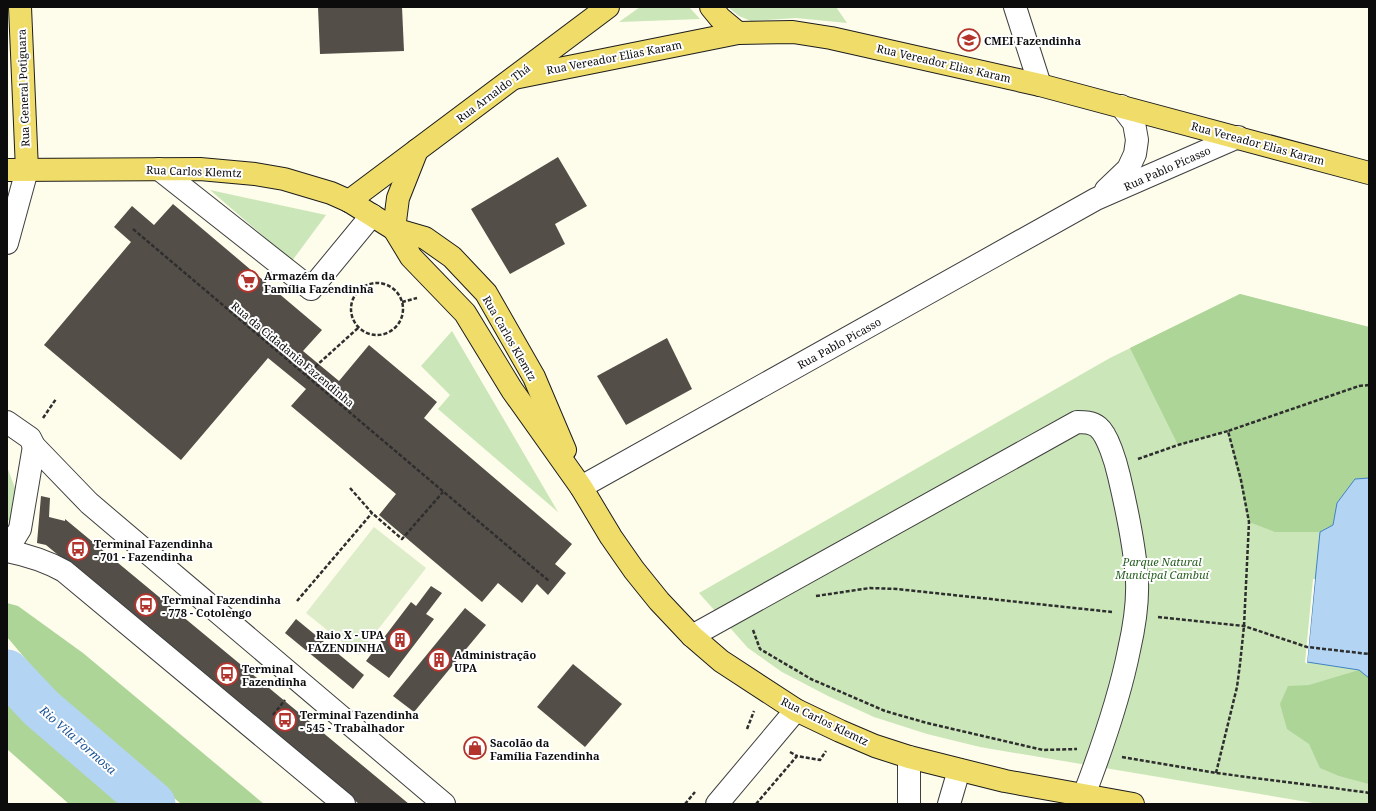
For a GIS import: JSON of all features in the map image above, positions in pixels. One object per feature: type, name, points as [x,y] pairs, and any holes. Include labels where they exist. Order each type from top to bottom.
[{"type":"main road","name":"Rua General Potiguara","points":[[17,170],[20,7]]},
{"type":"main road","name":"Rua Arnaldo Thá","points":[[349,201],[608,7]]},
{"type":"main road","points":[[711,7],[720,18],[738,33]]},
{"type":"main road","name":"Rua Vereador Elias Karam","points":[[514,78],[738,33],[793,32],[820,36],[1040,85],[1369,173]]},
{"type":"main road","points":[[394,228],[398,198],[417,150]]},
{"type":"main road","name":"Rua Carlos Klemtz","points":[[17,170],[224,170],[255,174],[284,179],[310,186],[349,201],[394,228],[425,238],[452,257],[486,293],[534,377],[581,488]]},
{"type":"main road","name":"Rua Carlos Klemtz","points":[[394,228],[411,257],[465,313],[512,390],[581,488],[611,537],[634,570],[659,601],[692,636],[721,661],[796,710],[875,746],[909,757],[1005,781],[1133,804]]},
{"type":"street","points":[[1015,7],[1040,85]]},
{"type":"street","name":"Rua Pablo Picasso","points":[[1096,199],[1128,169],[1135,154],[1137,140],[1134,123],[1121,106]]},
{"type":"street","name":"Rua Pablo Picasso","points":[[581,488],[1096,199],[1238,138]]},
{"type":"street","points":[[159,169],[311,289],[372,215]]},
{"type":"street","points":[[7,242],[17,170]]},
{"type":"street","points":[[7,422],[30,438],[34,446],[88,504],[444,804]]},
{"type":"street","points":[[692,636],[743,606],[1077,422],[1087,422],[1096,426],[1103,432],[1117,467],[1133,544],[1137,581],[1135,614],[1130,647],[1120,688],[1100,754],[1084,795]]},
{"type":"street","points":[[7,543],[12,542],[20,529],[34,446]]},
{"type":"street","points":[[7,551],[23,554],[48,562],[64,570],[344,804]]},
{"type":"street","points":[[717,804],[796,710]]},
{"type":"street","points":[[909,757],[909,804]]},
{"type":"street","points":[[949,804],[959,770]]},
{"type":"path","name":"Rua da Cidadania Fazendinha","points":[[133,229],[549,582]]},
{"type":"path","points":[[376,283],[392,288],[398,294],[402,302],[403,311],[401,319],[390,332],[382,335],[374,335],[365,333],[358,328],[353,321],[351,304],[354,296],[360,290],[367,285],[376,283]]},
{"type":"path","points":[[306,375],[358,328]]},
{"type":"path","points":[[1117,467],[1178,445],[1228,431],[1359,386],[1369,385]]},
{"type":"path","points":[[1216,773],[1237,687],[1244,626],[1249,522],[1228,431]]},
{"type":"path","points":[[350,488],[372,513],[402,539],[443,492]]},
{"type":"path","points":[[297,601],[372,513]]},
{"type":"path","points":[[811,597],[870,588],[897,589],[1244,626],[1307,647],[1369,654]]},
{"type":"path","points":[[743,606],[760,649],[811,679],[885,711],[927,723],[1043,750],[1086,749],[1100,754],[1216,773],[1364,792],[1369,794]]},
{"type":"path","points":[[259,732],[300,682]]},
{"type":"path","points":[[756,804],[797,756],[820,760],[840,731]]},
{"type":"green space","points":[[640,7],[689,7],[700,19],[619,22]]},
{"type":"green space","points":[[728,7],[836,7],[847,23],[796,18],[751,21],[739,16]]},
{"type":"green space","points":[[210,190],[326,215],[292,261]]},
{"type":"green space","name":"Parque Natural Municipal Cambuí","points":[[1240,294],[1369,327],[1369,804],[1319,804],[980,747],[927,734],[874,717],[828,696],[782,672],[748,648],[699,593],[1110,358]]},
{"type":"green space","points":[[1240,294],[1369,327],[1369,478],[1355,479],[1337,503],[1333,525],[1320,532],[1275,532],[1249,522],[1228,431],[1178,445],[1130,348]]},
{"type":"green space","points":[[452,331],[558,512],[438,409],[450,395],[421,366]]},
{"type":"green space","points":[[7,467],[15,488],[13,518],[7,521]]},
{"type":"green space","points":[[374,527],[426,568],[358,655],[306,613]]},
{"type":"green space","points":[[7,603],[18,606],[83,653],[264,804],[181,804],[51,689],[7,637]]},
{"type":"green space","points":[[1359,670],[1369,678],[1369,784],[1339,776],[1320,768],[1309,744],[1287,729],[1280,704],[1288,686],[1309,685]]},
{"type":"green space","points":[[7,684],[114,792],[130,804],[69,804],[7,749]]},
{"type":"water","points":[[1369,478],[1369,678],[1359,670],[1307,662],[1320,532],[1333,525],[1337,503],[1355,479]]},
{"type":"pier","points":[[1313,579],[1315,579],[1307,664],[1305,662]]},
{"type":"building","points":[[318,7],[402,7],[404,51],[320,54]]},
{"type":"building","points":[[558,157],[587,206],[555,224],[565,244],[510,274],[471,209]]},
{"type":"building","points":[[173,204],[322,330],[303,351],[339,381],[369,345],[437,402],[424,418],[572,544],[555,564],[566,573],[548,595],[537,584],[522,603],[498,583],[482,602],[379,515],[396,494],[291,406],[306,389],[268,358],[181,460],[44,345],[131,242],[114,227],[132,206],[154,225]]},
{"type":"building","points":[[667,338],[692,389],[626,425],[597,376]]},
{"type":"building","name":"Terminal Fazendinha","points":[[41,496],[50,498],[49,517],[65,521],[65,519],[409,804],[359,804],[46,545],[37,543]]},
{"type":"building","name":"Raio X - UPA FAZENDINHA","points":[[431,586],[442,593],[426,614],[434,619],[389,678],[366,661],[411,602],[416,606]]},
{"type":"building","name":"Administração UPA","points":[[465,608],[486,625],[414,712],[393,696]]},
{"type":"building","name":"Terminal Fazendinha","points":[[296,619],[364,675],[353,689],[285,633]]},
{"type":"building","points":[[573,664],[622,704],[585,747],[537,707]]},
{"type":"waterway","name":"Rio Vila Formosa","points":[[7,672],[41,708],[153,804]]},
{"type":"place","name":"CMEI Fazendinha","points":[[969,40]]},
{"type":"place","name":"Armazém da Família Fazendinha","points":[[248,281]]},
{"type":"place","name":"Terminal Fazendinha - 701 - Fazendinha","points":[[78,549]]},
{"type":"place","name":"Terminal Fazendinha - 778 - Cotolengo","points":[[146,605]]},
{"type":"place","name":"Raio X - UPA FAZENDINHA","points":[[400,640]]},
{"type":"place","name":"Administração UPA","points":[[439,660]]},
{"type":"place","name":"Terminal Fazendinha","points":[[227,674]]},
{"type":"place","name":"Terminal Fazendinha - 545 - Trabalhador","points":[[285,720]]},
{"type":"place","name":"Sacolão da Família Fazendinha","points":[[475,748]]}]
